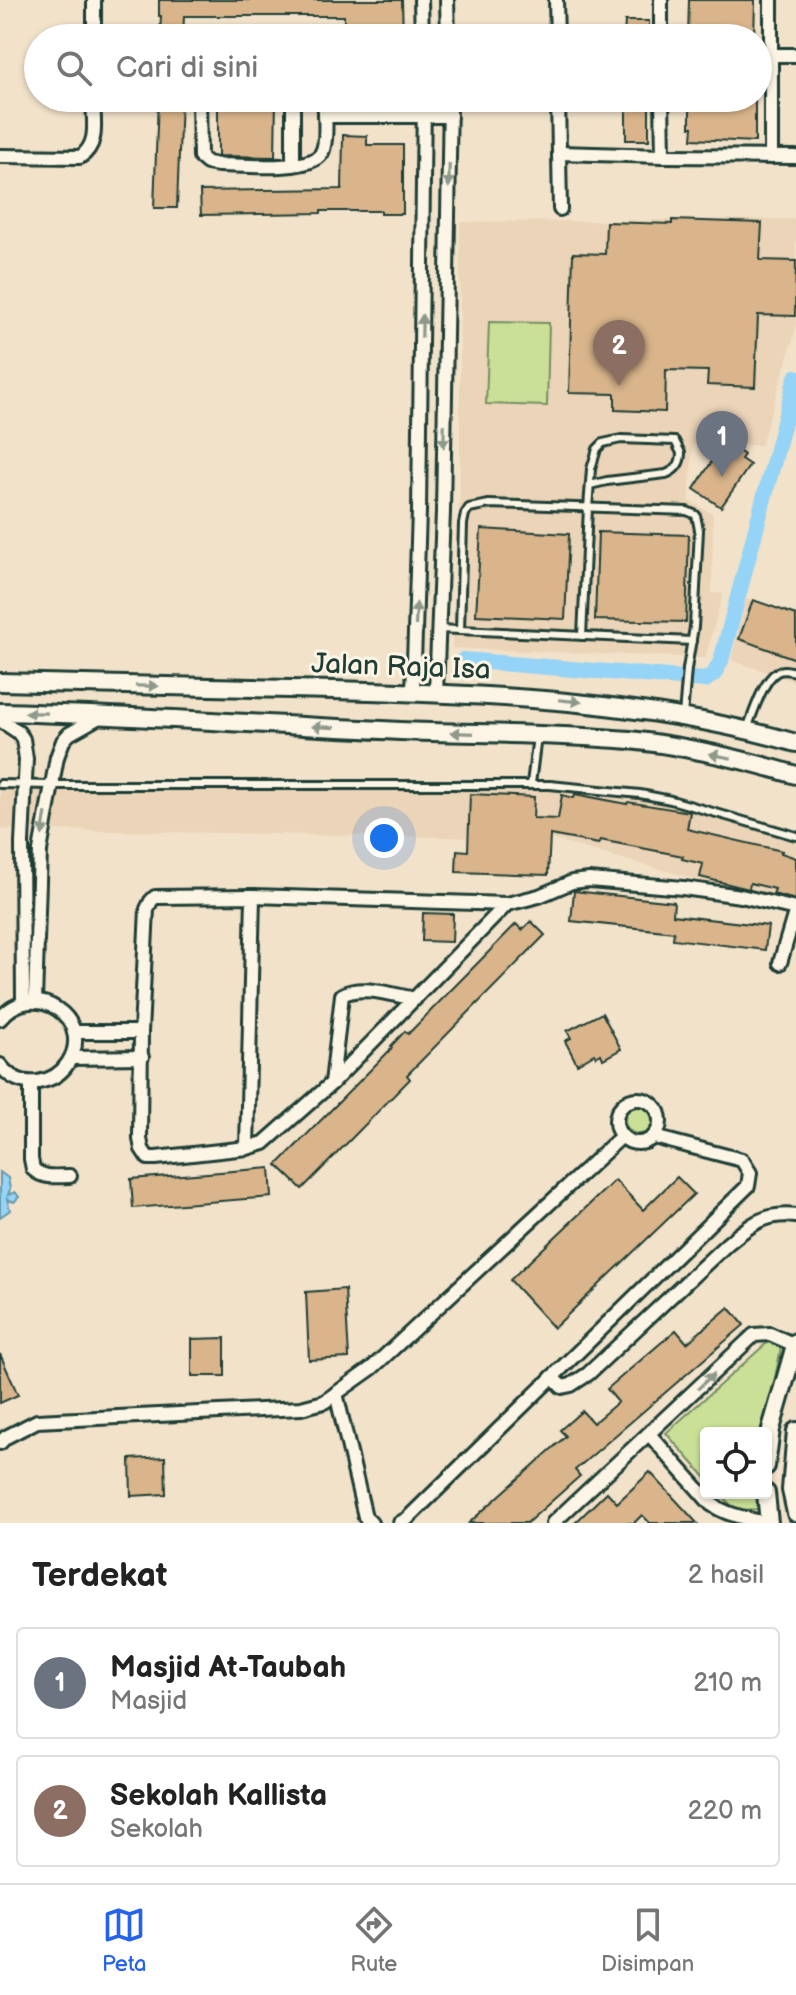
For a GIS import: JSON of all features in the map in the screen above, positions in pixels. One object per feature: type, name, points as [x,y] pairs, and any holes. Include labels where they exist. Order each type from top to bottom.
[{"type":"main road","name":"Jalan Raja Isa","points":[[0,682],[540,698],[683,716],[796,743]]},
{"type":"main road","points":[[0,712],[104,714],[628,740],[753,762],[796,775]]},
{"type":"main road","points":[[772,1427],[795,1344]]},
{"type":"main road","points":[[796,1431],[791,1490],[796,1513]]},
{"type":"main road","points":[[766,1499],[767,1523]]},
{"type":"street","points":[[94,0],[94,24]]},
{"type":"street","points":[[421,0],[422,24]]},
{"type":"street","points":[[447,0],[448,24]]},
{"type":"street","points":[[556,0],[557,24]]},
{"type":"street","points":[[661,0],[661,24]]},
{"type":"street","points":[[771,0],[771,24]]},
{"type":"street","points":[[772,55],[796,55]]},
{"type":"street","points":[[0,156],[80,157],[89,151],[93,142],[93,112]]},
{"type":"street","points":[[199,112],[200,157],[207,163],[218,165],[293,165],[310,162],[322,154],[324,148],[325,112]]},
{"type":"street","points":[[293,112],[293,165]]},
{"type":"street","points":[[413,692],[419,511],[424,112]]},
{"type":"street","points":[[436,693],[443,512],[450,112]]},
{"type":"street","points":[[558,112],[560,209]]},
{"type":"street","points":[[662,112],[663,156]]},
{"type":"street","points":[[771,112],[771,157]]},
{"type":"street","points":[[325,116],[450,116]]},
{"type":"street","points":[[559,153],[796,157]]},
{"type":"street","points":[[419,511],[443,512]]},
{"type":"street","points":[[29,1002],[40,851],[57,757],[63,741],[77,728],[104,714]]},
{"type":"street","points":[[0,720],[23,739],[26,759],[22,843],[29,1002]]},
{"type":"street","points":[[507,904],[332,1083],[264,1143],[247,1148],[156,1158],[148,1158],[144,1154],[140,1139],[141,1032],[147,909],[155,897],[253,896],[507,904],[539,896],[579,880],[683,888],[741,896],[796,909],[780,963]]},
{"type":"street","points":[[247,1148],[253,896]]},
{"type":"street","points":[[332,1083],[342,995],[349,991],[366,991],[415,999]]},
{"type":"street","points":[[0,1019],[5,1012],[29,1002],[46,1002],[70,1022],[75,1041],[71,1058],[62,1072],[48,1081],[31,1083],[18,1080],[0,1065]]},
{"type":"street","points":[[74,1032],[141,1032]]},
{"type":"street","points":[[71,1058],[142,1057]]},
{"type":"street","points":[[31,1083],[33,1169],[48,1177],[70,1176]]},
{"type":"street","points":[[640,1098],[654,1104],[660,1125],[654,1137],[634,1143],[622,1136],[616,1122],[620,1108],[632,1099],[640,1098]]},
{"type":"street","points":[[0,1443],[37,1421],[301,1408],[324,1402],[372,1368],[622,1136]]},
{"type":"street","points":[[400,1523],[748,1186],[750,1173],[742,1160],[654,1137]]},
{"type":"street","points":[[552,1377],[562,1387],[588,1374],[751,1224],[779,1214],[796,1216]]},
{"type":"street","points":[[553,1523],[754,1335],[770,1334],[795,1344]]},
{"type":"street","points":[[336,1393],[365,1517],[371,1523]]},
{"type":"street","points":[[649,1434],[711,1504],[729,1514],[767,1523]]},
{"type":"lane","points":[[582,636],[588,508],[590,485],[594,456],[597,449],[603,443],[621,439],[675,441],[681,453],[678,466],[666,474],[590,485]]},
{"type":"lane","points":[[460,630],[463,524],[469,508],[489,504],[680,511],[696,515],[699,530],[692,641],[683,716]]},
{"type":"lane","points":[[438,629],[692,641]]},
{"type":"lane","points":[[747,729],[766,684],[774,673],[781,670],[796,672]]},
{"type":"lane","points":[[531,784],[537,735]]},
{"type":"lane","points":[[0,784],[531,784],[640,794],[671,800],[796,836]]},
{"type":"shaded area","points":[[796,219],[796,329],[761,445],[693,444],[689,501],[713,514],[712,593],[723,594],[705,658],[452,648],[460,494],[460,222]]},
{"type":"shaded area","points":[[746,599],[796,615],[796,682],[731,660]]},
{"type":"shaded area","points":[[0,784],[531,784],[640,794],[796,836],[796,907],[551,839],[0,829]]},
{"type":"green space","points":[[489,322],[549,323],[547,406],[486,404]]},
{"type":"green space","points":[[639,1106],[649,1110],[653,1120],[649,1130],[639,1134],[629,1130],[625,1120],[629,1110]]},
{"type":"green space","points":[[769,1341],[781,1348],[765,1427],[700,1427],[700,1471],[666,1433]]},
{"type":"green space","points":[[725,1499],[762,1499],[762,1509],[735,1510]]},
{"type":"water","points":[[0,1172],[8,1178],[8,1195],[15,1192],[19,1197],[14,1202],[7,1199],[10,1210],[0,1217]]},
{"type":"building","points":[[159,0],[402,0],[403,24],[344,24],[344,16],[184,16],[184,24],[161,24]]},
{"type":"building","points":[[689,0],[755,0],[754,24],[688,24]]},
{"type":"building","points":[[625,21],[649,21],[649,24],[625,24]]},
{"type":"building","points":[[157,112],[180,112],[177,208],[154,208]]},
{"type":"building","points":[[218,112],[276,112],[275,157],[218,156]]},
{"type":"building","points":[[626,112],[649,112],[649,140],[626,140]]},
{"type":"building","points":[[690,112],[755,112],[755,142],[692,139],[693,127],[690,127]]},
{"type":"building","points":[[343,135],[367,136],[367,145],[403,145],[403,214],[321,211],[201,215],[200,191],[342,189]]},
{"type":"building","points":[[672,220],[762,223],[760,260],[796,261],[795,316],[758,315],[755,387],[707,385],[708,371],[666,370],[665,412],[615,410],[615,394],[569,393],[573,253],[605,254],[606,222],[672,224]]},
{"type":"building","points":[[722,446],[730,452],[733,447],[744,455],[741,459],[750,465],[721,507],[694,489]]},
{"type":"building","points":[[481,529],[569,534],[565,619],[476,615]]},
{"type":"building","points":[[598,532],[689,535],[686,622],[595,620]]},
{"type":"building","points":[[753,600],[796,615],[796,659],[739,639]]},
{"type":"building","points":[[470,794],[534,797],[533,818],[558,819],[562,795],[574,798],[575,794],[690,812],[687,829],[782,851],[796,858],[796,900],[773,894],[775,889],[750,883],[749,889],[700,877],[703,864],[682,859],[683,856],[600,840],[599,844],[550,835],[548,875],[456,872],[457,850],[468,851]]},
{"type":"building","points":[[574,891],[674,902],[673,915],[768,926],[765,950],[673,939],[674,932],[571,921]]},
{"type":"building","points":[[423,913],[453,914],[452,942],[422,941]]},
{"type":"building","points":[[531,921],[545,935],[407,1075],[410,1079],[302,1189],[277,1165],[405,1031],[408,1034],[516,924],[522,930]]},
{"type":"building","points":[[602,1013],[621,1049],[603,1059],[601,1054],[596,1057],[594,1054],[577,1064],[565,1041],[571,1038],[567,1031]]},
{"type":"building","points":[[270,1168],[272,1197],[133,1208],[131,1179]]},
{"type":"building","points":[[677,1177],[694,1194],[554,1328],[510,1280],[615,1180],[643,1210]]},
{"type":"building","points":[[345,1289],[349,1358],[309,1360],[306,1292]]},
{"type":"building","points":[[729,1307],[744,1325],[575,1470],[580,1476],[527,1523],[469,1523],[566,1436],[560,1430],[582,1411],[593,1423],[618,1402],[607,1389],[676,1330],[687,1343]]},
{"type":"building","points":[[225,1338],[225,1376],[192,1376],[192,1339]]},
{"type":"building","points":[[0,1354],[18,1395],[0,1403]]},
{"type":"building","points":[[165,1457],[166,1494],[131,1496],[130,1459]]},
{"type":"building","points":[[650,1472],[697,1523],[650,1523],[642,1515],[634,1523],[575,1523],[607,1492],[617,1503]]},
{"type":"waterway","points":[[463,660],[705,680],[714,674],[721,661],[796,377]]},
{"type":"place","name":"Sekolah Kallista","points":[[619,386]]},
{"type":"place","name":"Masjid At-Taubah","points":[[722,477]]}]
